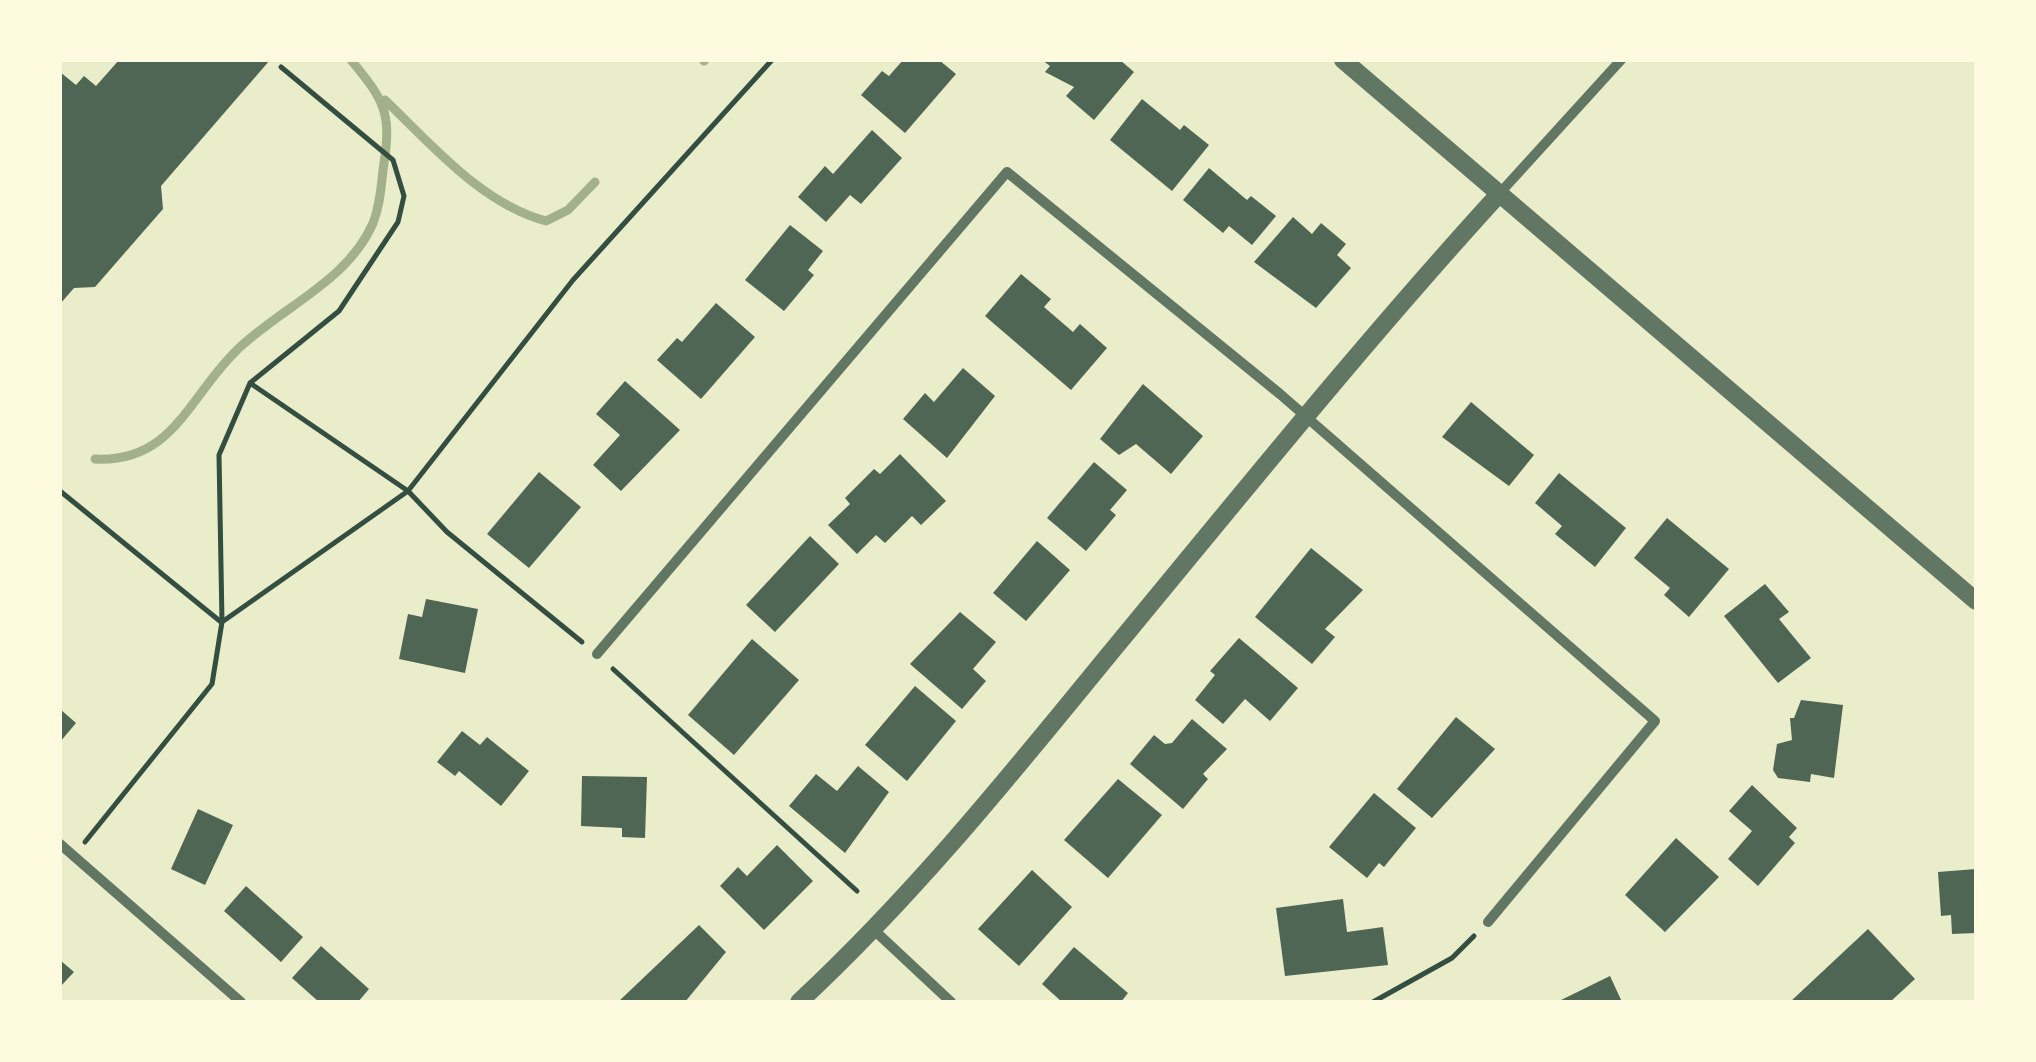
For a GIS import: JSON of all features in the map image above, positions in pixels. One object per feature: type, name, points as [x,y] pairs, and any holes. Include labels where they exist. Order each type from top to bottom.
[{"type":"street","points":[[1343,60],[1976,601]]},
{"type":"street","points":[[799,1002],[876,930],[944,855],[1305,417],[1621,60]]},
{"type":"street","points":[[597,654],[1007,172],[1305,417],[1655,721],[1488,922]]},
{"type":"street","points":[[60,844],[242,1002]]},
{"type":"street","points":[[876,930],[951,1002]]},
{"type":"path","points":[[222,622],[408,491],[574,280],[772,60]]},
{"type":"path","points":[[74,856],[212,684],[222,622],[219,455],[250,383],[339,311],[398,222],[404,196],[393,160],[281,66]]},
{"type":"path","points":[[250,383],[408,491],[448,532],[597,654],[857,891]]},
{"type":"path","points":[[60,492],[222,622]]},
{"type":"path","points":[[1373,1002],[1452,958],[1488,922]]},
{"type":"building","points":[[119,60],[270,60],[161,186],[163,209],[95,287],[74,288],[60,304],[60,72],[76,85],[84,76],[96,86]]},
{"type":"building","points":[[903,60],[939,60],[956,74],[905,133],[861,95],[882,71],[889,76]]},
{"type":"building","points":[[1042,60],[1120,60],[1134,72],[1094,120],[1066,96],[1074,87],[1045,72],[1050,66]]},
{"type":"building","points":[[1142,99],[1180,130],[1184,125],[1209,145],[1172,191],[1110,140]]},
{"type":"building","points":[[872,130],[902,158],[861,204],[850,195],[826,222],[798,197],[825,166],[833,174]]},
{"type":"building","points":[[1209,168],[1247,200],[1251,196],[1276,216],[1252,245],[1229,226],[1223,233],[1183,200]]},
{"type":"building","points":[[1293,217],[1312,234],[1321,223],[1346,244],[1337,255],[1351,268],[1316,308],[1254,262]]},
{"type":"building","points":[[790,225],[823,251],[808,270],[814,275],[784,311],[745,280]]},
{"type":"building","points":[[1021,274],[1051,299],[1044,307],[1073,332],[1080,324],[1107,348],[1071,390],[985,316]]},
{"type":"building","points":[[716,303],[755,337],[701,399],[657,360],[677,338],[682,342]]},
{"type":"building","points":[[963,368],[995,396],[947,458],[903,419],[925,393],[934,402]]},
{"type":"building","points":[[625,381],[680,430],[621,491],[593,465],[620,435],[596,414]]},
{"type":"building","points":[[1143,384],[1203,436],[1171,474],[1136,444],[1119,455],[1100,439]]},
{"type":"building","points":[[1471,402],[1534,455],[1509,486],[1442,437]]},
{"type":"building","points":[[900,454],[946,501],[921,525],[912,516],[885,543],[876,535],[857,554],[828,525],[850,504],[845,498],[874,469],[880,474]]},
{"type":"building","points":[[1094,462],[1127,490],[1110,510],[1116,515],[1086,551],[1047,518]]},
{"type":"building","points":[[539,472],[581,507],[529,568],[487,534]]},
{"type":"building","points":[[1559,473],[1626,528],[1595,567],[1555,534],[1562,526],[1535,503]]},
{"type":"building","points":[[1667,518],[1729,569],[1689,617],[1664,595],[1670,588],[1634,558]]},
{"type":"building","points":[[810,536],[839,564],[775,632],[746,605]]},
{"type":"building","points":[[1037,541],[1070,570],[1026,621],[993,593]]},
{"type":"building","points":[[1311,548],[1363,590],[1325,629],[1335,637],[1312,664],[1255,617]]},
{"type":"building","points":[[1765,584],[1789,612],[1779,619],[1811,658],[1778,683],[1724,616]]},
{"type":"building","points":[[426,599],[478,609],[465,673],[399,659],[408,614],[422,617]]},
{"type":"building","points":[[960,612],[996,642],[973,669],[986,681],[962,709],[910,664]]},
{"type":"building","points":[[1239,638],[1298,688],[1270,721],[1245,699],[1223,724],[1195,700],[1215,675],[1210,671]]},
{"type":"building","points":[[752,639],[799,680],[734,755],[688,715]]},
{"type":"building","points":[[915,686],[956,721],[907,781],[865,745]]},
{"type":"building","points":[[1801,700],[1843,705],[1834,778],[1811,774],[1810,782],[1778,778],[1773,770],[1777,744],[1792,740],[1790,718],[1794,718]]},
{"type":"building","points":[[60,709],[76,723],[60,742]]},
{"type":"building","points":[[1456,717],[1495,749],[1432,818],[1397,789]]},
{"type":"building","points":[[1192,719],[1227,749],[1203,774],[1208,779],[1183,809],[1130,764],[1154,735],[1165,744],[1172,743]]},
{"type":"building","points":[[462,731],[480,745],[487,737],[529,771],[501,806],[459,771],[455,776],[437,762]]},
{"type":"building","points":[[858,766],[889,792],[845,853],[789,806],[816,774],[837,791]]},
{"type":"building","points":[[582,776],[647,777],[645,838],[622,837],[622,828],[581,826]]},
{"type":"building","points":[[1118,779],[1162,815],[1108,878],[1064,840]]},
{"type":"building","points":[[1752,785],[1797,828],[1789,837],[1795,843],[1758,886],[1728,859],[1752,831],[1729,811]]},
{"type":"building","points":[[1374,793],[1416,828],[1384,867],[1379,863],[1367,878],[1329,847]]},
{"type":"building","points":[[198,809],[233,825],[205,885],[171,869]]},
{"type":"building","points":[[1676,838],[1719,877],[1665,932],[1625,895]]},
{"type":"building","points":[[777,845],[813,881],[764,930],[720,886],[738,867],[747,876]]},
{"type":"building","points":[[1976,869],[1976,933],[1952,934],[1951,915],[1941,916],[1938,872]]},
{"type":"building","points":[[1032,870],[1072,907],[1019,966],[978,929]]},
{"type":"building","points":[[246,886],[303,937],[281,962],[224,911]]},
{"type":"building","points":[[1343,899],[1347,932],[1383,927],[1388,965],[1285,976],[1276,908]]},
{"type":"building","points":[[699,925],[726,952],[685,1002],[618,1002]]},
{"type":"building","points":[[1868,929],[1915,979],[1890,1002],[1790,1002]]},
{"type":"building","points":[[321,946],[369,989],[358,1002],[319,1002],[292,978]]},
{"type":"building","points":[[1074,947],[1128,993],[1121,1002],[1062,1002],[1042,984]]},
{"type":"building","points":[[60,960],[74,972],[60,987]]},
{"type":"building","points":[[1610,976],[1622,1002],[1557,1002]]},
{"type":"waterway","points":[[95,459],[122,457],[144,450],[162,438],[239,348],[331,277],[362,243],[378,208],[387,130],[378,96],[351,60]]},
{"type":"waterway","points":[[385,100],[459,171],[523,213],[546,221],[568,210],[595,182]]}]
